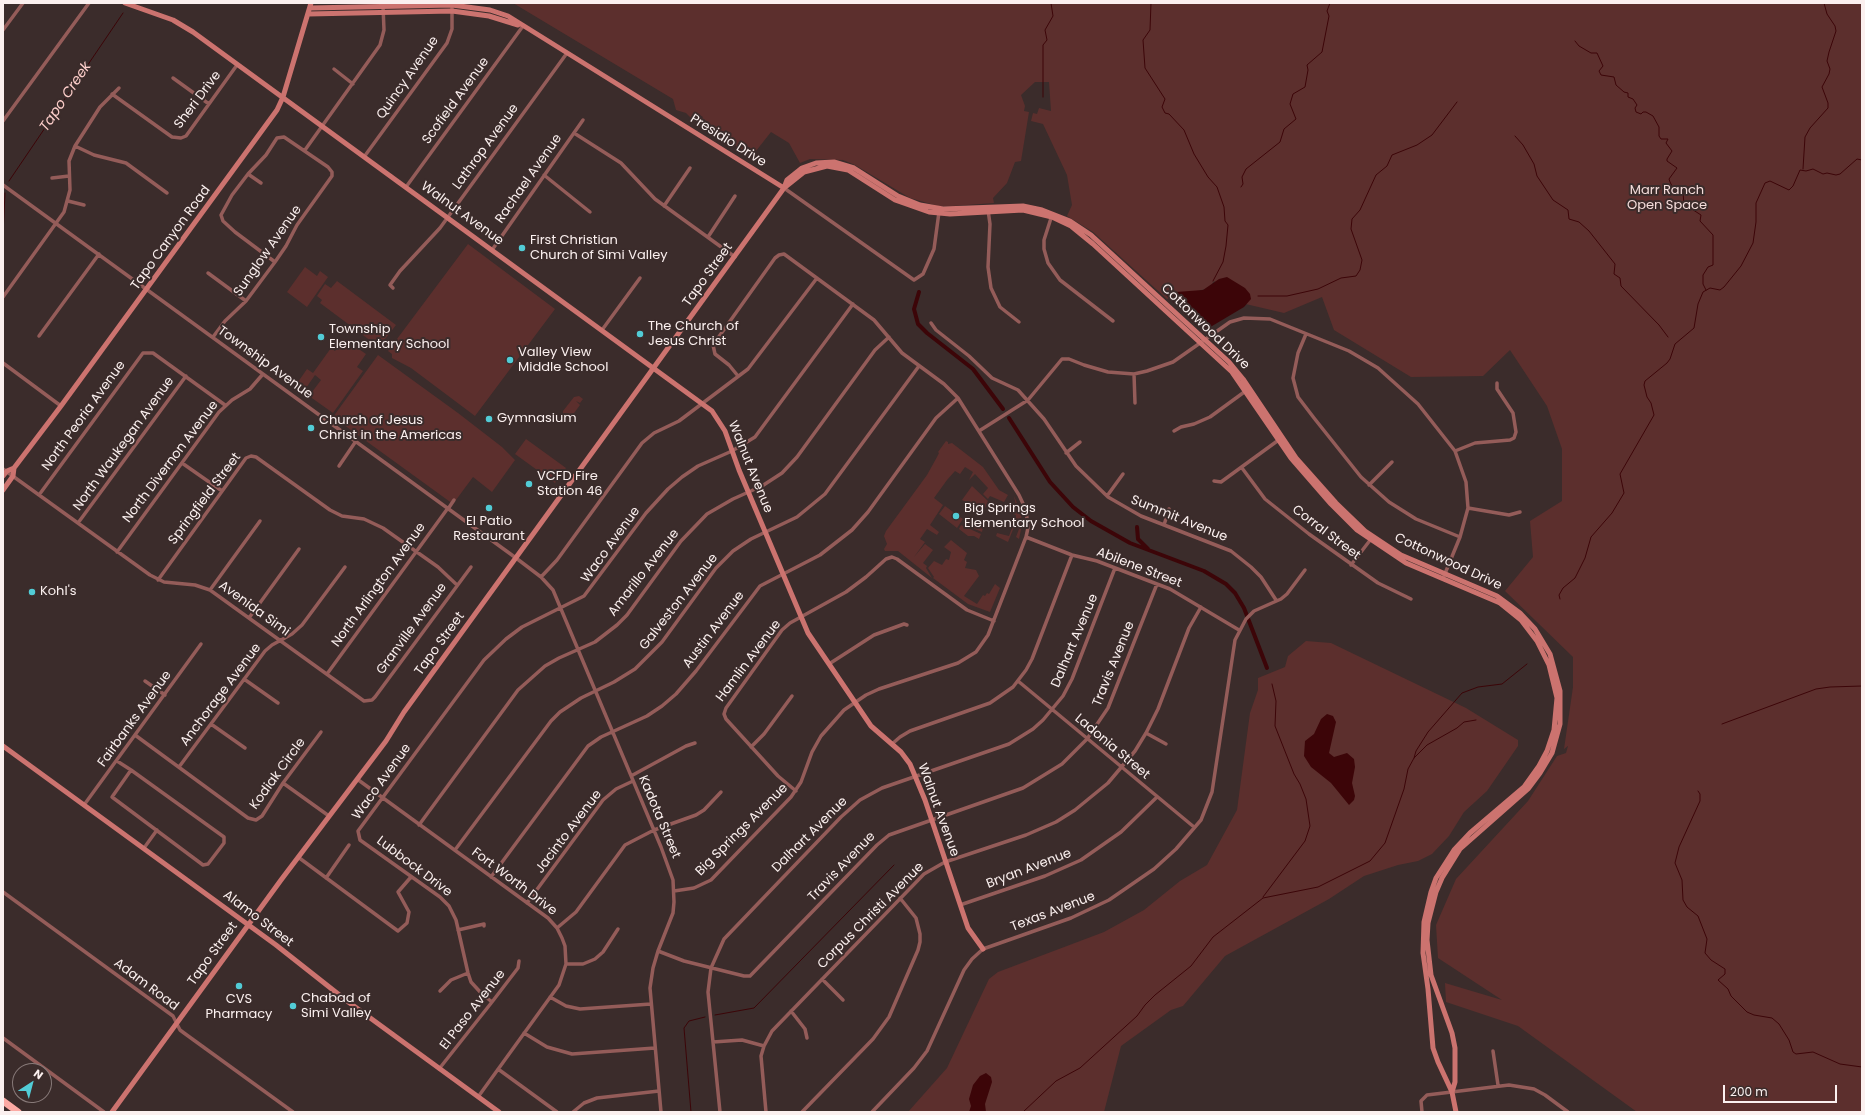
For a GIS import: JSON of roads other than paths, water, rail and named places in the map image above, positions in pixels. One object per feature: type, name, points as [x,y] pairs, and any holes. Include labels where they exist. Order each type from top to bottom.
[{"type":"highway","points":[[3,1101],[18,1112]]},
{"type":"street","points":[[3,30],[22,3]]},
{"type":"street","points":[[4,119],[89,3]]},
{"type":"street","name":"Walnut Avenue","points":[[126,3],[181,24],[702,403],[720,422],[808,633],[871,726],[906,758],[931,819],[968,928],[983,949]]},
{"type":"street","name":"Presidio Drive","points":[[310,5],[452,5],[490,10],[508,16],[784,188],[911,279],[917,280],[923,274],[934,249],[939,211]]},
{"type":"street","name":"Tapo Canyon Road","points":[[3,476],[5,470],[14,468],[61,406],[277,110],[283,97],[310,5]]},
{"type":"street","points":[[341,13],[342,5]]},
{"type":"street","name":"Quincy Avenue","points":[[364,157],[447,42],[452,29],[452,5]]},
{"type":"street","points":[[275,262],[235,232],[222,218],[222,212],[248,174],[280,136],[288,138],[305,150],[380,45],[384,30],[383,6]]},
{"type":"street","name":"Presidio Drive","points":[[308,14],[452,11],[489,16],[523,26]]},
{"type":"street","name":"Scofield Avenue","points":[[406,187],[523,26]]},
{"type":"street","name":"Lathrop Avenue","points":[[393,288],[390,285],[400,271],[432,237],[448,217],[567,53]]},
{"type":"street","name":"Sheri Drive","points":[[112,94],[177,139],[186,136],[237,65]]},
{"type":"street","points":[[334,69],[353,84]]},
{"type":"street","points":[[173,78],[209,104]]},
{"type":"street","points":[[3,297],[56,223],[68,201],[70,161],[75,146],[112,94],[119,88]]},
{"type":"street","name":"Rachael Avenue","points":[[492,250],[583,120]]},
{"type":"street","points":[[574,133],[620,163],[650,194],[664,206],[735,257]]},
{"type":"street","points":[[75,146],[94,155],[126,163],[168,193]]},
{"type":"street","name":"Sunglow Avenue","points":[[213,337],[226,321],[246,301],[275,262],[297,225],[330,180],[332,172],[305,150]]},
{"type":"street","name":"Cottonwood Drive","points":[[784,188],[799,175],[808,170],[827,166],[839,167],[848,170],[904,204],[929,212],[988,209],[1023,210],[1052,215],[1071,226],[1203,341],[1247,389],[1298,467],[1331,504],[1371,539],[1406,563],[1498,596],[1528,620],[1541,637],[1554,664],[1559,684],[1561,708],[1558,735],[1552,753],[1540,773],[1520,796],[1460,849],[1442,878],[1431,908],[1427,940],[1428,956],[1433,981],[1452,1033],[1455,1048],[1455,1082],[1452,1092]]},
{"type":"street","points":[[664,206],[690,168]]},
{"type":"street","points":[[248,174],[261,183]]},
{"type":"street","points":[[544,175],[590,212]]},
{"type":"street","points":[[52,178],[69,176]]},
{"type":"street","name":"Township Avenue","points":[[3,185],[516,558]]},
{"type":"street","name":"Tapo Street","points":[[112,1112],[248,924],[357,779],[784,188]]},
{"type":"street","points":[[708,237],[735,196]]},
{"type":"street","points":[[68,201],[84,205]]},
{"type":"street","points":[[988,209],[990,224],[988,267],[991,288],[1000,307],[1019,322]]},
{"type":"street","points":[[1052,215],[1044,240],[1044,249],[1048,263],[1060,280],[1112,321]]},
{"type":"street","points":[[39,336],[99,254]]},
{"type":"street","name":"Big Springs Avenue","points":[[674,891],[694,888],[710,880],[796,790],[812,752],[821,736],[836,718],[854,702],[880,689],[967,659],[984,643],[1026,537],[1028,518],[1023,502],[958,398],[944,384],[902,353],[874,320],[786,256],[779,255],[713,345],[715,354],[729,365],[738,376]]},
{"type":"street","points":[[208,273],[246,301]]},
{"type":"street","points":[[602,330],[640,278]]},
{"type":"street","points":[[541,577],[557,560],[642,443],[654,433],[679,421],[755,362],[817,278]]},
{"type":"street","name":"Waco Avenue","points":[[358,836],[358,832],[382,798],[484,660],[522,627],[560,607],[577,600],[588,592],[646,513],[668,489],[698,466],[749,442],[760,431],[853,304]]},
{"type":"street","points":[[979,431],[1028,400],[1062,358],[1069,359],[1096,369],[1134,374],[1173,362],[1230,322],[1252,317],[1270,319],[1349,351],[1391,378],[1423,409],[1455,451],[1466,482],[1468,508],[1460,537],[1444,576]]},
{"type":"street","name":"Summit Avenue","points":[[931,322],[936,330],[969,356],[987,374],[998,382],[1015,387],[1044,419],[1066,453],[1085,477],[1107,496],[1131,511],[1222,547],[1239,557],[1260,577],[1276,600]]},
{"type":"street","points":[[1306,334],[1294,366],[1293,378],[1296,391],[1314,418],[1369,485],[1402,511],[1430,525],[1460,537]]},
{"type":"street","name":"Amarillo Avenue","points":[[419,825],[518,690],[545,666],[595,642],[609,632],[627,615],[681,541],[698,523],[720,506],[773,480],[792,464],[875,350],[889,337]]},
{"type":"street","name":"North Peoria Avenue","points":[[39,495],[140,356],[146,352],[152,353],[186,376]]},
{"type":"street","points":[[3,364],[61,406]]},
{"type":"street","name":"Galveston Avenue","points":[[455,850],[551,721],[571,704],[624,676],[646,660],[662,642],[723,560],[742,544],[797,518],[824,494],[919,366]]},
{"type":"street","name":"North Divernon Avenue","points":[[117,552],[225,405],[250,389],[263,374]]},
{"type":"street","points":[[1134,374],[1135,403]]},
{"type":"street","points":[[186,376],[225,405]]},
{"type":"street","name":"North Waukegan Avenue","points":[[78,523],[186,376]]},
{"type":"street","points":[[1455,451],[1475,443],[1507,441],[1514,438],[1516,432],[1513,413],[1497,389],[1497,384]]},
{"type":"street","points":[[1174,432],[1181,427],[1194,424],[1210,417],[1247,389]]},
{"type":"street","name":"Austin Avenue","points":[[491,877],[584,750],[594,740],[647,716],[676,694],[696,671],[755,592],[766,582],[820,555],[852,530],[868,512],[936,418],[958,398]]},
{"type":"street","points":[[1214,481],[1221,482],[1280,439]]},
{"type":"street","points":[[339,466],[356,442]]},
{"type":"street","points":[[1066,453],[1080,442]]},
{"type":"street","name":"Springfield Street","points":[[158,580],[246,458],[254,456],[330,510],[342,516],[375,523],[416,552],[457,585]]},
{"type":"street","points":[[1369,485],[1392,462]]},
{"type":"street","points":[[182,463],[222,491]]},
{"type":"street","points":[[3,490],[13,476],[14,468]]},
{"type":"street","name":"Corral Street","points":[[1242,468],[1258,491],[1272,506],[1351,565],[1378,583],[1411,599]]},
{"type":"street","name":"Avenida Simi","points":[[5,470],[158,580],[170,583],[195,585],[210,590],[361,699],[368,701]]},
{"type":"street","points":[[1107,496],[1123,474]]},
{"type":"street","name":"North Arlington Avenue","points":[[327,674],[454,500]]},
{"type":"street","points":[[1468,508],[1509,515],[1520,512]]},
{"type":"street","points":[[1164,525],[1170,509]]},
{"type":"street","points":[[210,590],[260,521]]},
{"type":"street","name":"Abilene Street","points":[[1026,537],[1072,555],[1115,568],[1177,592],[1239,630]]},
{"type":"street","points":[[1351,565],[1371,539]]},
{"type":"street","points":[[249,618],[299,549]]},
{"type":"street","points":[[892,744],[910,731],[990,703],[1006,694],[1018,681],[1032,659],[1072,555]]},
{"type":"street","name":"Hamlin Avenue","points":[[750,747],[726,719],[724,712],[782,630],[800,616],[846,592],[886,559],[890,557],[897,559],[967,610],[994,621]]},
{"type":"street","name":"Kadota Street","points":[[516,558],[541,577],[552,590],[670,869],[674,891],[673,913],[658,951],[652,976],[651,1004],[661,1112]]},
{"type":"street","name":"Anchorage Avenue","points":[[179,767],[265,651],[280,640],[292,634],[302,625],[345,567]]},
{"type":"street","name":"Granville Avenue","points":[[368,701],[375,697],[471,567]]},
{"type":"street","name":"Dalhart Avenue","points":[[720,1112],[708,992],[711,968],[718,948],[729,932],[850,808],[882,788],[1009,744],[1032,729],[1053,710],[1072,679],[1115,568]]},
{"type":"street","name":"Texas Avenue","points":[[872,1112],[922,1059],[932,1042],[964,970],[972,959],[983,949],[1071,918],[1109,900],[1154,869],[1176,849],[1194,828],[1205,812],[1212,792],[1232,649],[1239,630],[1254,611],[1281,599],[1287,594],[1305,570]]},
{"type":"street","name":"Cottonwood Drive","points":[[1444,576],[1488,597],[1505,607],[1521,620],[1538,641],[1547,658],[1554,677],[1557,704],[1550,742],[1539,766],[1524,787],[1470,833],[1454,850],[1436,878],[1427,907],[1423,931],[1422,953],[1429,996],[1431,1032],[1438,1062],[1452,1092]]},
{"type":"street","name":"Travis Avenue","points":[[711,968],[744,976],[753,974],[882,839],[896,831],[1011,792],[1033,783],[1062,764],[1087,739],[1103,718],[1114,697],[1157,584]]},
{"type":"street","name":"Corpus Christi Avenue","points":[[766,1112],[761,1065],[764,1046],[772,1031],[924,874],[945,862],[1026,835],[1056,822],[1092,797],[1122,768],[1146,733],[1158,709],[1189,628],[1201,607]]},
{"type":"street","points":[[829,664],[874,634],[904,624],[907,625]]},
{"type":"street","name":"Fairbanks Avenue","points":[[84,805],[201,644]]},
{"type":"street","points":[[244,679],[278,703]]},
{"type":"street","points":[[145,681],[165,695]]},
{"type":"street","name":"Ladonia Street","points":[[1018,681],[1156,798],[1194,828]]},
{"type":"street","points":[[792,696],[764,734],[750,747],[778,776],[796,790]]},
{"type":"street","points":[[211,724],[245,748]]},
{"type":"street","name":"Kodiak Circle","points":[[179,767],[248,818],[256,820],[262,816],[283,783],[321,732]]},
{"type":"street","points":[[1146,733],[1166,744]]},
{"type":"street","points":[[135,735],[179,767]]},
{"type":"street","points":[[631,776],[686,746],[695,743]]},
{"type":"street","name":"Alamo Street","points":[[3,746],[248,924],[347,1001],[499,1112]]},
{"type":"street","points":[[117,761],[131,770],[225,840],[208,864],[203,865],[112,797],[131,770]]},
{"type":"street","name":"Fort Worth Drive","points":[[357,779],[548,918],[557,928],[565,946],[566,964],[562,978],[478,1097]]},
{"type":"street","name":"Jacinto Avenue","points":[[527,903],[603,800],[616,789],[633,781]]},
{"type":"street","points":[[283,783],[329,816]]},
{"type":"street","points":[[557,928],[576,912],[625,845],[654,830],[696,815],[704,810],[721,792]]},
{"type":"street","name":"Bryan Avenue","points":[[960,905],[1045,876],[1081,860],[1121,832],[1156,798]]},
{"type":"street","points":[[144,848],[157,830]]},
{"type":"street","name":"Lubbock Drive","points":[[358,836],[446,903],[453,913],[468,973],[476,989],[492,1002]]},
{"type":"street","points":[[326,878],[349,845]]},
{"type":"street","points":[[298,857],[398,931],[406,922],[409,912],[398,892],[411,877]]},
{"type":"street","name":"Adam Road","points":[[3,892],[172,1016],[177,1022],[180,1030],[293,1112]]},
{"type":"street","points":[[802,1112],[873,1039],[888,1017],[918,950],[920,942],[920,934],[916,918],[900,898]]},
{"type":"street","points":[[458,930],[484,924],[484,926]]},
{"type":"street","points":[[566,964],[583,964],[595,959],[603,952],[618,929]]},
{"type":"street","points":[[658,951],[684,961],[711,968]]},
{"type":"street","name":"El Paso Avenue","points":[[439,1069],[518,968],[519,961]]},
{"type":"street","points":[[440,991],[451,980],[468,973]]},
{"type":"street","points":[[822,979],[843,1000]]},
{"type":"street","points":[[550,997],[566,1006],[580,1009],[651,1004]]},
{"type":"street","points":[[791,1011],[805,1029],[806,1038]]},
{"type":"street","points":[[524,1033],[547,1048],[572,1054],[655,1048]]},
{"type":"street","points":[[3,1038],[104,1112]]},
{"type":"street","points":[[713,1042],[742,1040],[764,1046]]},
{"type":"street","points":[[1493,1051],[1498,1085]]},
{"type":"street","points":[[498,1069],[557,1112]]},
{"type":"street","points":[[1422,1112],[1420,1104],[1424,1097],[1498,1085],[1522,1086],[1534,1089],[1568,1112]]},
{"type":"street","points":[[573,1112],[584,1103],[597,1098],[659,1091]]},
{"type":"street","points":[[1452,1092],[1456,1112]]},
{"type":"waterway","points":[[1043,97],[1043,45],[1047,40],[1045,30],[1053,16],[1051,3]]},
{"type":"waterway","points":[[1151,3],[1150,30],[1143,40],[1145,68],[1165,99],[1162,107],[1165,113],[1169,114],[1184,130],[1194,154],[1208,177],[1217,187],[1224,207],[1225,221],[1228,225],[1226,246],[1223,262],[1213,281]]},
{"type":"waterway","points":[[1241,187],[1243,184],[1242,177],[1246,169],[1280,142],[1284,129],[1296,119],[1290,104],[1293,94],[1305,87],[1308,70],[1307,65],[1322,52],[1329,16],[1327,11],[1330,3]]},
{"type":"waterway","points":[[1803,169],[1805,137],[1810,128],[1828,108],[1828,103],[1822,87],[1829,74],[1830,69],[1827,61],[1836,31],[1835,26],[1827,14],[1824,3]]},
{"type":"waterway","name":"Tapo Creek","points":[[9,181],[123,13]]},
{"type":"waterway","points":[[1575,41],[1579,46],[1591,53],[1597,53],[1603,66],[1599,71],[1601,75],[1614,77],[1616,85],[1624,92],[1628,93],[1628,97],[1633,99],[1637,105],[1635,108],[1636,112],[1641,114],[1646,112],[1653,116],[1659,127],[1659,136],[1661,139],[1668,139],[1666,143],[1672,151],[1667,161],[1677,168],[1669,179],[1670,182],[1673,188],[1683,193],[1684,204],[1701,215],[1700,221],[1713,235],[1713,265],[1708,267],[1703,275],[1703,284],[1706,290]]},
{"type":"waterway","points":[[1258,296],[1287,296],[1318,289],[1341,278],[1356,276],[1360,270],[1362,260],[1351,229],[1352,219],[1360,210],[1376,175],[1387,166],[1392,155],[1417,145],[1432,135],[1457,102]]},
{"type":"waterway","points":[[1515,136],[1523,145],[1534,164],[1537,176],[1553,200],[1568,210],[1569,219],[1579,222],[1589,231],[1615,264],[1614,274],[1620,278],[1621,286],[1659,325],[1668,337]]},
{"type":"waterway","points":[[1560,599],[1559,595],[1563,588],[1575,578],[1585,558],[1591,537],[1612,513],[1624,493],[1620,474],[1654,415],[1651,403],[1647,397],[1644,385],[1645,381],[1667,363],[1670,359],[1675,344],[1694,328],[1698,304],[1703,292],[1710,288],[1720,290],[1741,266],[1753,243],[1756,222],[1756,203],[1765,183],[1770,181],[1789,190],[1793,186],[1800,170],[1806,171],[1813,169],[1823,174],[1827,173],[1836,175],[1840,174],[1857,159],[1862,160]]},
{"type":"waterway","name":"Tapo Creek","points":[[3,235],[5,193]]},
{"type":"waterway","points":[[919,292],[914,309],[918,324],[927,333],[973,369],[1003,409]]},
{"type":"waterway","points":[[1009,418],[1050,482],[1073,507],[1091,521],[1130,543],[1204,571],[1226,584],[1235,593],[1244,608],[1267,668]]},
{"type":"waterway","points":[[1137,527],[1138,539],[1148,549]]},
{"type":"waterway","points":[[1414,758],[1416,751],[1428,732],[1462,693],[1478,687],[1502,684],[1527,664]]},
{"type":"waterway","points":[[1263,897],[1305,841],[1310,826],[1306,799],[1294,774],[1275,726],[1276,701],[1272,684]]},
{"type":"waterway","points":[[1722,724],[1816,689],[1862,686]]},
{"type":"waterway","points":[[1023,1112],[1056,1081],[1080,1068],[1137,1016],[1155,995],[1191,966],[1213,937],[1263,898],[1318,887],[1370,861],[1385,843],[1404,789],[1408,769],[1414,758],[1427,745],[1457,728],[1464,722],[1476,720]]},
{"type":"waterway","points":[[1698,791],[1700,794],[1700,801],[1679,847],[1675,863],[1682,880],[1683,900],[1687,907],[1698,916],[1707,939],[1705,953],[1711,960],[1725,969],[1725,974],[1718,980],[1728,989],[1731,996],[1747,1012],[1754,1015],[1772,1018],[1779,1024],[1789,1040],[1793,1052],[1796,1054],[1813,1052],[1840,1064],[1862,1067]]},
{"type":"waterway","points":[[715,1015],[754,1008],[894,865]]},
{"type":"waterway","points":[[691,1112],[684,1028],[689,1021],[705,1017]]},
{"type":"place","name":"First Christian Church of Simi Valley","points":[[522,248]]},
{"type":"place","name":"The Church of Jesus Christ","points":[[640,334]]},
{"type":"place","name":"Township Elementary School","points":[[321,337]]},
{"type":"place","name":"Valley View Middle School","points":[[510,360]]},
{"type":"place","name":"Gymnasium","points":[[489,419]]},
{"type":"place","name":"Church of Jesus Christ in the Americas","points":[[311,428]]},
{"type":"place","name":"VCFD Fire Station 46","points":[[529,484]]},
{"type":"place","name":"El Patio Restaurant","points":[[489,508]]},
{"type":"place","name":"Big Springs Elementary School","points":[[956,516]]},
{"type":"place","name":"Kohl's","points":[[32,592]]},
{"type":"place","name":"CVS Pharmacy","points":[[239,986]]},
{"type":"place","name":"Chabad of Simi Valley","points":[[293,1006]]},
{"type":"park label","name":"Marr Ranch Open Space","points":[[1667,198]]}]
